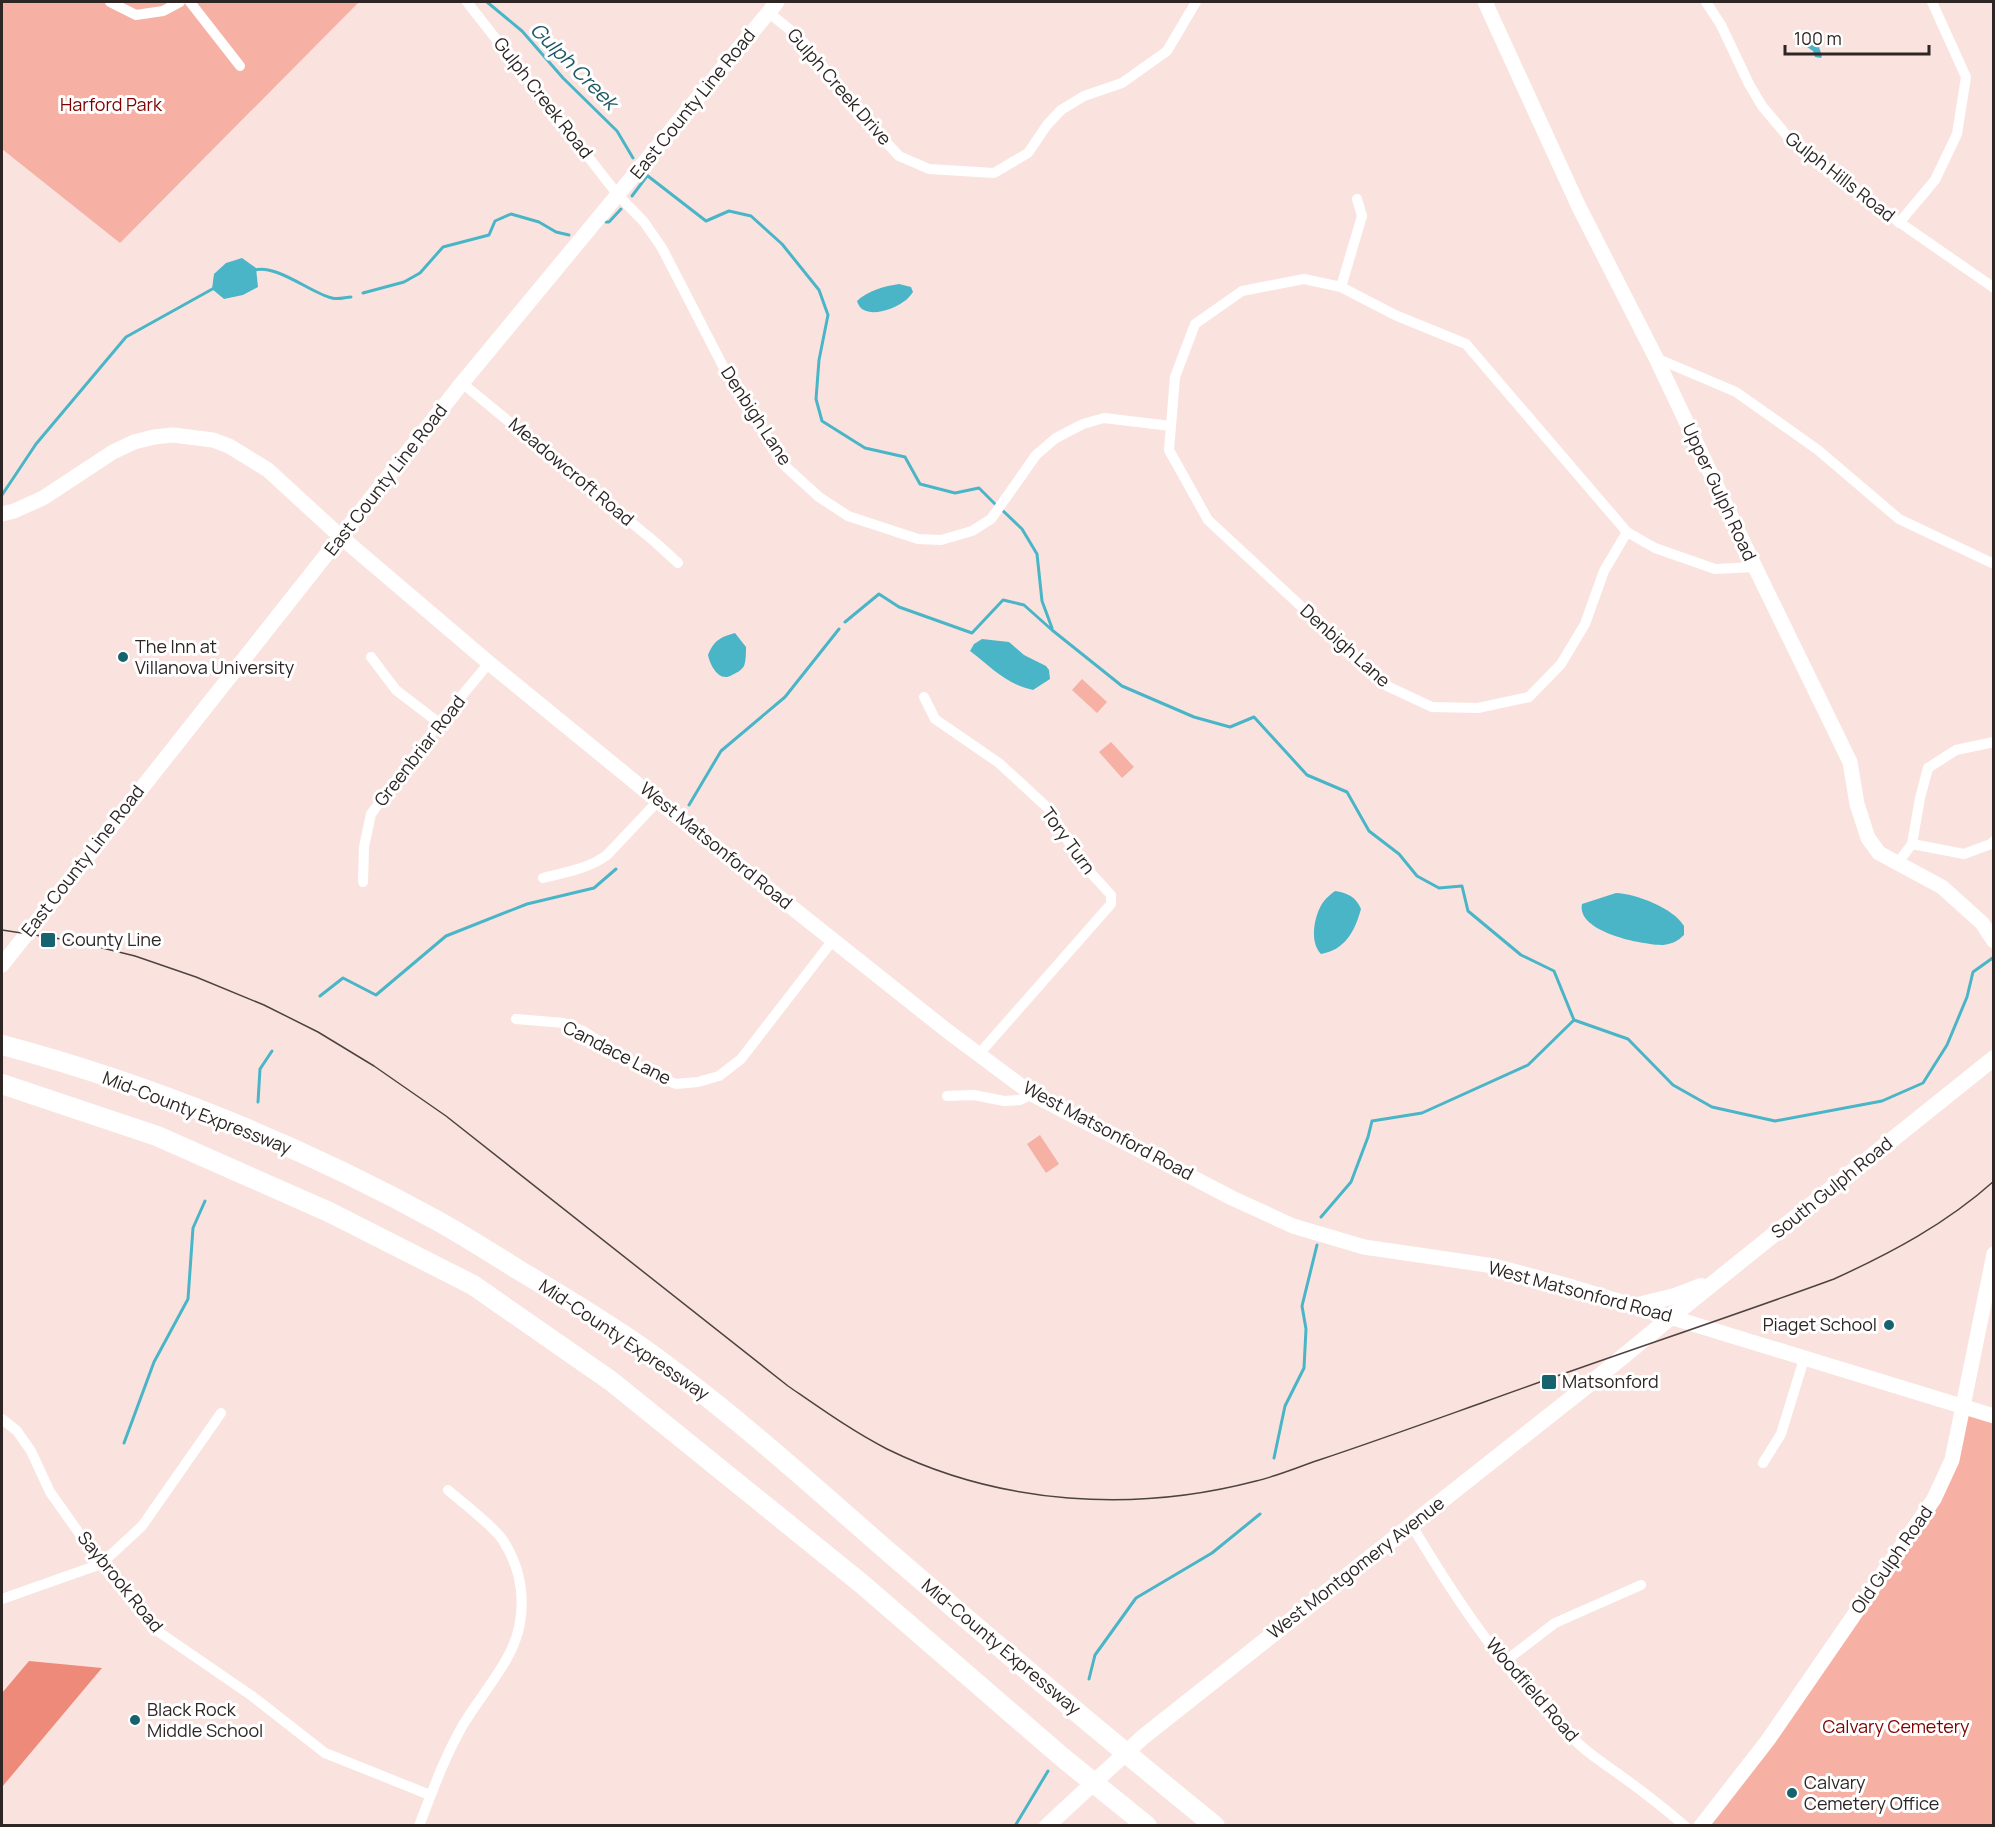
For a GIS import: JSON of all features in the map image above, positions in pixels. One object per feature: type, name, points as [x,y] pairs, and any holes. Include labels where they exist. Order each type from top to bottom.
[{"type":"highway","name":"Mid-County Expressway","points":[[2,1045],[129,1084],[276,1142],[351,1176],[417,1210],[560,1295],[640,1347],[717,1404],[1096,1728],[1215,1826]]},
{"type":"highway","name":"Mid-County Expressway","points":[[2,1084],[156,1136],[329,1212],[473,1285],[611,1381],[862,1584],[1062,1757],[1147,1826]]},
{"type":"main road","name":"South Gulph Road","points":[[1671,1317],[1994,1059]]},
{"type":"main road","points":[[1634,1306],[1675,1296],[1716,1281]]},
{"type":"main road","name":"West Montgomery Avenue","points":[[1047,1826],[1143,1737],[1671,1317]]},
{"type":"street","points":[[110,2],[136,15],[163,11],[180,2]]},
{"type":"street","points":[[190,2],[240,66]]},
{"type":"street","name":"Gulph Creek Road","points":[[467,2],[618,195]]},
{"type":"street","name":"Gulph Creek Drive","points":[[773,7],[870,125],[899,156],[929,169],[994,173],[1028,153],[1047,125],[1061,110],[1084,96],[1122,83],[1167,51],[1196,2]]},
{"type":"street","name":"Upper Gulph Road","points":[[1485,2],[1578,205],[1656,358],[1850,762],[1857,804],[1868,838],[1879,853],[1942,887],[1982,922],[1994,941]]},
{"type":"street","name":"Gulph Hills Road","points":[[1706,2],[1721,25],[1754,94],[1782,131],[1802,151],[1899,223],[1994,288]]},
{"type":"street","points":[[1899,223],[1935,180],[1958,134],[1966,77],[1932,2]]},
{"type":"street","name":"East County Line Road","points":[[6,960],[462,383],[773,7]]},
{"type":"street","name":"Denbigh Lane","points":[[618,195],[644,222],[662,248],[726,372],[785,466],[819,497],[848,516],[918,539],[941,540],[972,531],[991,519],[1036,455],[1056,438],[1083,424],[1104,418],[1171,426]]},
{"type":"street","points":[[1341,287],[1362,216],[1357,200]]},
{"type":"street","name":"Denbigh Lane","points":[[1627,532],[1604,571],[1585,624],[1561,664],[1528,696],[1478,708],[1432,707],[1388,686],[1208,520],[1169,450],[1175,377],[1195,324],[1242,291],[1304,279],[1341,287],[1395,315],[1466,344],[1627,532],[1655,549],[1715,569],[1755,567]]},
{"type":"street","points":[[1656,358],[1736,392],[1818,450],[1899,519],[1994,564]]},
{"type":"street","name":"Meadowcroft Road","points":[[462,383],[678,563]]},
{"type":"street","name":"West Matsonford Road","points":[[2,514],[43,498],[113,452],[134,442],[173,435],[213,440],[229,446],[268,470],[341,537],[489,663],[658,801],[1032,1094],[1281,1222],[1364,1247],[1494,1266],[1671,1317],[1994,1416]]},
{"type":"street","points":[[371,657],[396,690],[439,723]]},
{"type":"street","name":"Greenbriar Road","points":[[363,882],[364,847],[371,814],[439,723],[489,663]]},
{"type":"street","name":"Tory Turn","points":[[924,697],[934,719],[999,763],[1050,810],[1079,860],[1111,895],[1112,904],[979,1054]]},
{"type":"street","points":[[1897,864],[1912,844],[1928,768],[1956,750],[1994,742]]},
{"type":"street","points":[[543,878],[584,868],[607,855],[658,801]]},
{"type":"street","points":[[1912,844],[1964,854],[1994,841]]},
{"type":"street","name":"Candace Lane","points":[[516,1018],[564,1023],[583,1031],[647,1072],[676,1084],[698,1082],[719,1076],[741,1059],[833,940]]},
{"type":"street","points":[[947,1096],[974,1095],[1004,1101],[1020,1100],[1032,1094]]},
{"type":"street","name":"Old Gulph Road","points":[[1701,1826],[1768,1740],[1934,1499],[1952,1460],[1994,1254]]},
{"type":"street","points":[[1763,1463],[1781,1434],[1804,1359]]},
{"type":"street","points":[[2,1599],[101,1564],[142,1526],[221,1413]]},
{"type":"street","name":"Saybrook Road","points":[[2,1419],[17,1431],[31,1451],[50,1492],[101,1564],[153,1628],[252,1696],[325,1753],[430,1795]]},
{"type":"street","points":[[419,1826],[430,1795],[463,1726],[506,1660],[520,1626],[522,1604],[520,1580],[501,1537],[448,1490]]},
{"type":"street","name":"Woodfield Road","points":[[1411,1524],[1444,1580],[1504,1662],[1550,1714],[1582,1747],[1685,1826]]},
{"type":"street","points":[[1504,1662],[1555,1623],[1641,1585]]},
{"type":"green space","name":"Harford Park","points":[[2,2],[359,2],[120,243],[2,149]]},
{"type":"green space","points":[[1082,679],[1107,702],[1097,713],[1072,690]]},
{"type":"green space","points":[[1111,742],[1134,767],[1122,778],[1099,752]]},
{"type":"green space","points":[[1040,1135],[1059,1164],[1046,1173],[1027,1144]]},
{"type":"green space","name":"Calvary Cemetery","points":[[1963,1407],[1993,1416],[1993,1825],[1701,1826],[1934,1499]]},
{"type":"shaded area","points":[[29,1661],[102,1668],[2,1787],[2,1693]]},
{"type":"water","points":[[1817,41],[1821,58],[1815,57],[1813,51],[1807,47],[1810,42]]},
{"type":"water","points":[[242,258],[256,268],[258,287],[243,295],[224,299],[212,289],[214,274],[226,263]]},
{"type":"water","points":[[899,284],[911,287],[913,292],[906,300],[884,311],[865,310],[857,301],[876,289]]},
{"type":"water","points":[[735,633],[746,647],[745,664],[737,673],[723,677],[713,668],[708,655],[718,640]]},
{"type":"water","points":[[982,639],[1009,642],[1024,655],[1046,666],[1050,679],[1033,690],[1015,684],[970,651],[974,644]]},
{"type":"water","points":[[1335,891],[1351,896],[1361,909],[1356,925],[1343,944],[1321,954],[1315,942],[1315,920],[1324,901]]},
{"type":"water","points":[[1616,893],[1644,899],[1672,913],[1684,926],[1684,935],[1669,944],[1641,943],[1612,935],[1589,922],[1583,914],[1582,904]]},
{"type":"waterway","name":"Gulph Creek","points":[[487,2],[522,31],[563,78],[617,131],[633,158]]},
{"type":"waterway","name":"Gulph Creek","points":[[644,173],[706,221],[729,211],[751,216],[782,244],[819,290],[828,315],[819,360],[816,399],[822,421],[865,448],[905,457],[920,484],[955,493],[979,488],[996,505]]},
{"type":"waterway","points":[[632,196],[647,176]]},
{"type":"waterway","points":[[606,222],[609,222],[621,209]]},
{"type":"waterway","points":[[363,293],[404,282],[420,273],[443,247],[489,235],[495,221],[511,214],[539,222],[556,232],[569,235]]},
{"type":"waterway","points":[[252,271],[271,270],[332,298],[351,297]]},
{"type":"waterway","points":[[2,495],[36,444],[126,337],[216,287]]},
{"type":"waterway","name":"Gulph Creek","points":[[1001,509],[1022,529],[1037,554],[1042,601],[1052,628]]},
{"type":"waterway","name":"Gulph Creek","points":[[845,622],[879,594],[899,607],[972,633],[1003,600],[1024,605],[1122,686],[1194,717],[1230,727],[1254,717],[1307,775],[1347,792],[1369,831],[1399,854],[1417,876],[1439,888],[1462,886],[1468,911],[1521,955],[1554,971],[1574,1020],[1628,1039],[1673,1085],[1712,1107],[1775,1121],[1882,1101],[1923,1083],[1947,1045],[1967,997],[1973,972],[1994,957]]},
{"type":"waterway","points":[[689,805],[721,751],[785,697],[839,629]]},
{"type":"waterway","points":[[320,996],[343,978],[376,995],[446,936],[527,904],[594,888],[616,869]]},
{"type":"waterway","points":[[1321,1217],[1351,1182],[1372,1121],[1422,1113],[1528,1065],[1574,1020]]},
{"type":"waterway","points":[[258,1102],[260,1069],[272,1051]]},
{"type":"waterway","points":[[124,1443],[154,1362],[188,1299],[193,1228],[205,1201]]},
{"type":"waterway","points":[[1274,1458],[1285,1406],[1304,1368],[1306,1329],[1302,1306],[1317,1245]]},
{"type":"waterway","points":[[1089,1679],[1095,1655],[1136,1598],[1212,1553],[1260,1514]]},
{"type":"waterway","points":[[1015,1826],[1048,1771]]},
{"type":"tram line","points":[[2,930],[74,941],[135,956],[196,977],[264,1005],[318,1032],[374,1066],[446,1116],[788,1386],[861,1435],[931,1468],[976,1482],[1022,1492],[1068,1498],[1116,1500],[1163,1497],[1210,1491],[1272,1477],[1834,1279],[1876,1259],[1937,1224],[1994,1181]]},
{"type":"place","name":"The Inn at Villanova University","points":[[123,657]]},
{"type":"place","name":"County Line","points":[[48,940]]},
{"type":"place","name":"Piaget School","points":[[1889,1325]]},
{"type":"place","name":"Matsonford","points":[[1549,1382]]},
{"type":"place","name":"Black Rock Middle School","points":[[135,1720]]},
{"type":"place","name":"Calvary Cemetery Office","points":[[1792,1793]]}]
